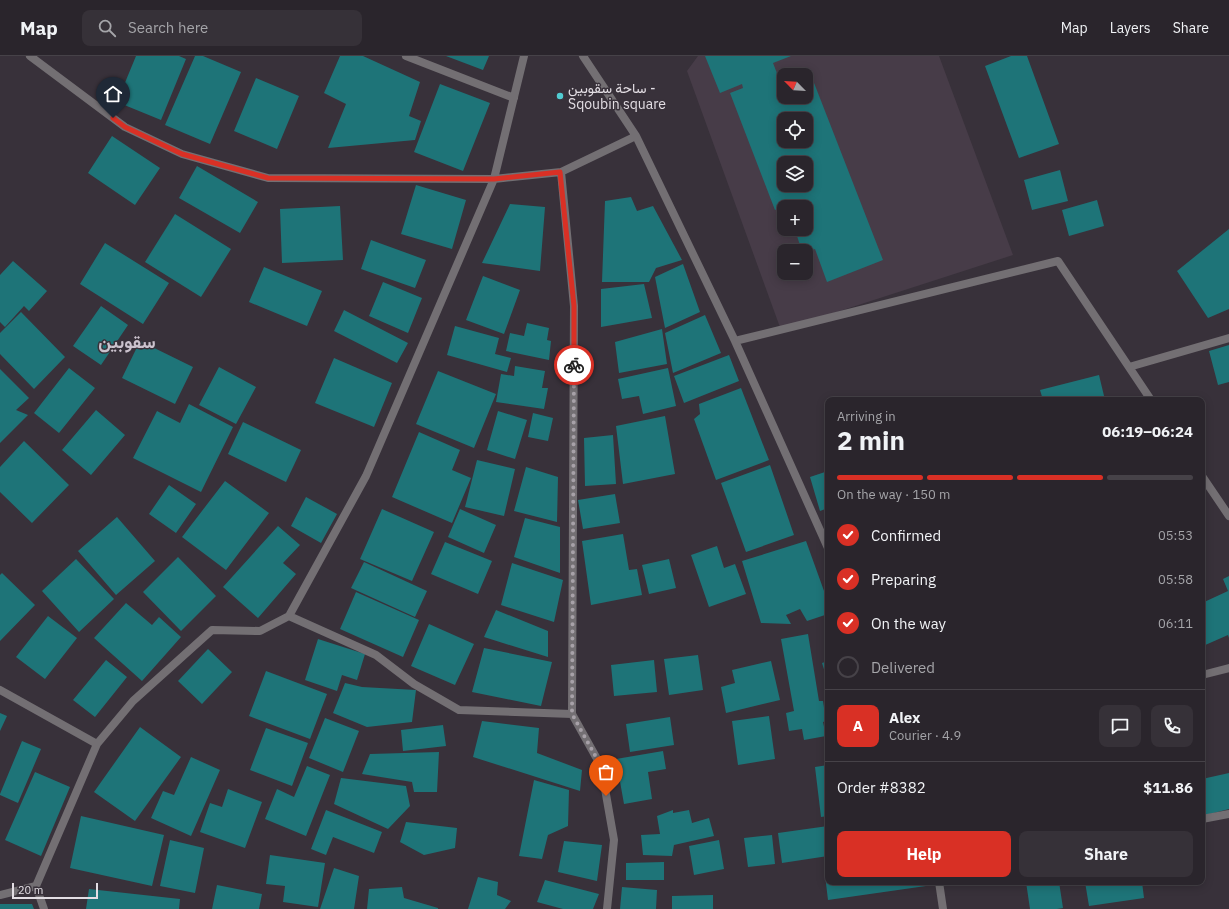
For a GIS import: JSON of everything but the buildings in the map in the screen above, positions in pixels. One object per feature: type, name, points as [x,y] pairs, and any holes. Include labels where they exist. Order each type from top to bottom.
[{"type":"street","points":[[30,56],[125,127],[182,154],[268,178],[494,179],[560,172],[636,136]]},
{"type":"street","points":[[406,56],[514,98]]},
{"type":"street","points":[[44,909],[36,886],[97,744],[133,701],[212,630],[260,631],[290,616],[366,476],[494,179],[524,56]]},
{"type":"street","points":[[583,56],[636,136],[735,341],[825,541]]},
{"type":"street","points":[[560,172],[574,306],[572,714],[601,766],[614,840],[607,909]]},
{"type":"street","points":[[735,341],[1058,261],[1149,397]]},
{"type":"street","points":[[1129,367],[1229,338]]},
{"type":"street","points":[[1205,480],[1229,516]]},
{"type":"street","points":[[290,616],[376,655],[414,684],[459,710],[572,714]]},
{"type":"street","points":[[1205,675],[1229,668]]},
{"type":"street","points":[[0,690],[97,744]]},
{"type":"street","points":[[1205,818],[1229,814]]},
{"type":"street","points":[[939,885],[943,909]]},
{"type":"street","points":[[0,896],[36,886]]},
{"type":"shaded area","points":[[698,56],[939,56],[1013,255],[781,330],[687,71]]},
{"type":"way so far","points":[[574,365],[572,714],[601,766],[606,796]]},
{"type":"place","name":"ساحة سقوبين - Sqoubin square","points":[[560,96]]},
{"type":"district","name":"سقوبين","points":[[127,341]]},
{"type":"route","points":[[113,118],[125,127],[182,154],[268,178],[494,179],[560,172],[574,306],[574,365]]}]
